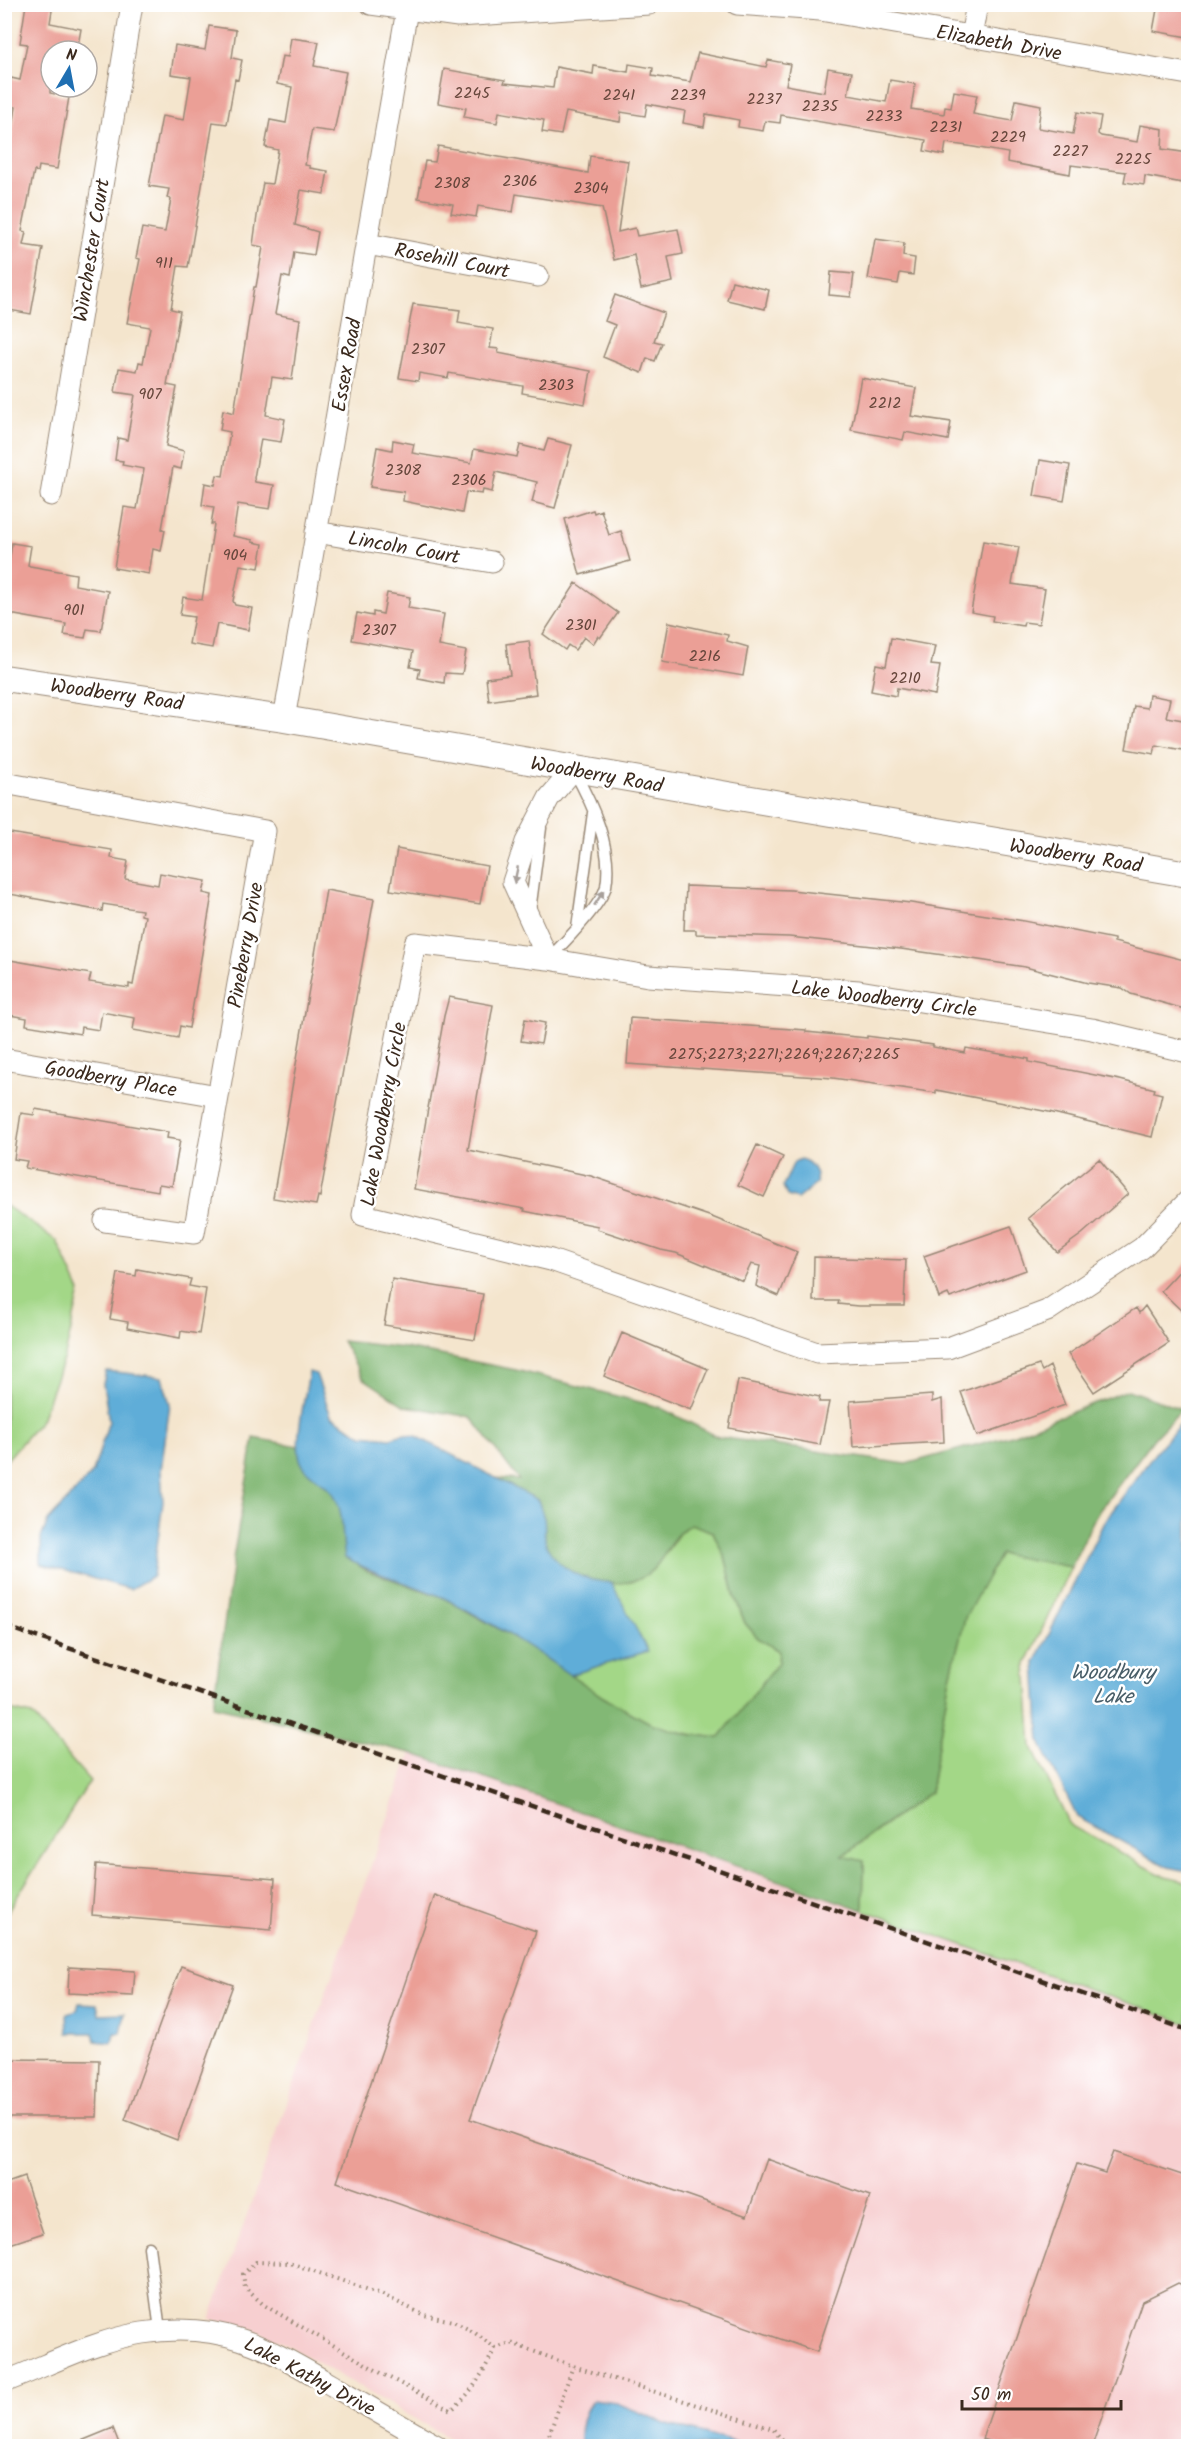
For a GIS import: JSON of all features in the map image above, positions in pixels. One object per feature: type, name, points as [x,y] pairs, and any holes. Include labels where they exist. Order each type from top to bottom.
[{"type":"street","name":"Winchester Court","points":[[51,495],[132,4]]},
{"type":"street","points":[[371,4],[458,16],[649,4]]},
{"type":"street","name":"Elizabeth Drive","points":[[737,4],[820,10],[1188,74]]},
{"type":"street","points":[[971,38],[977,4]]},
{"type":"street","name":"Essex Road","points":[[284,719],[408,8]]},
{"type":"street","name":"Rosehill Court","points":[[367,244],[538,276]]},
{"type":"street","name":"Lincoln Court","points":[[316,532],[492,562]]},
{"type":"street","name":"Woodberry Road","points":[[4,678],[284,719],[1188,874]]},
{"type":"street","points":[[548,959],[513,882],[526,842],[549,798],[573,770]]},
{"type":"street","name":"Pineberry Drive","points":[[4,783],[266,831],[194,1233],[105,1221]]},
{"type":"street","name":"Lake Woodberry Circle","points":[[1188,1052],[1092,1029],[859,991],[648,976],[548,959],[415,943],[363,1215],[551,1260],[817,1353],[948,1348],[1047,1311],[1142,1248],[1188,1201]]},
{"type":"street","name":"Goodberry Place","points":[[4,1059],[218,1096]]},
{"type":"street","name":"Lake Kathy Drive","points":[[4,2382],[123,2337],[160,2330],[201,2330],[249,2341],[277,2354],[438,2446]]},
{"type":"lane","points":[[548,959],[578,928],[606,888],[607,857],[593,813],[573,770]]},
{"type":"lane","points":[[578,928],[593,813]]},
{"type":"lane","points":[[149,2247],[154,2302],[160,2330]]},
{"type":"path","points":[[495,2348],[475,2333],[453,2321],[424,2315],[381,2294],[290,2263],[256,2262],[243,2274],[245,2288],[264,2305],[397,2382],[452,2410],[460,2404],[481,2377],[495,2348],[511,2343],[573,2366],[773,2429],[787,2446]]},
{"type":"path","points":[[549,2446],[547,2441],[573,2366]]},
{"type":"shaded area","points":[[411,1753],[1188,2024],[1188,2446],[462,2446],[283,2343],[253,2329],[210,2319]]},
{"type":"green space","points":[[5,1205],[57,1241],[80,1292],[66,1351],[41,1420],[5,1462]]},
{"type":"green space","points":[[342,1341],[405,1348],[516,1370],[659,1407],[718,1437],[906,1464],[1012,1435],[1128,1390],[1182,1409],[1155,1437],[1096,1515],[1071,1567],[1000,1554],[965,1618],[949,1681],[930,1792],[842,1856],[864,1861],[863,1910],[411,1753],[213,1706],[234,1553],[254,1438],[298,1446],[307,1469],[327,1486],[337,1500],[342,1516],[346,1558],[368,1571],[442,1597],[529,1646],[603,1697],[650,1723],[686,1734],[719,1738],[778,1663],[779,1651],[758,1638],[745,1623],[735,1597],[726,1560],[713,1532],[691,1524],[675,1537],[652,1571],[634,1581],[605,1583],[576,1574],[553,1557],[546,1545],[543,1517],[538,1500],[495,1478],[519,1480],[471,1417],[405,1406],[363,1378]]},
{"type":"green space","points":[[691,1524],[713,1532],[726,1560],[735,1597],[745,1623],[758,1638],[779,1651],[778,1663],[719,1738],[675,1731],[650,1723],[619,1707],[570,1675],[647,1651],[611,1582],[632,1582],[665,1554],[680,1532]]},
{"type":"green space","points":[[1000,1554],[1071,1567],[1026,1664],[1032,1747],[1073,1827],[1165,1877],[1188,1882],[1188,2024],[863,1910],[864,1861],[842,1857],[930,1792],[949,1681],[965,1617]]},
{"type":"green space","points":[[5,1709],[32,1715],[90,1781],[5,1916]]},
{"type":"water","points":[[800,1159],[811,1165],[815,1172],[816,1184],[797,1199],[787,1196],[783,1186],[794,1162]]},
{"type":"water","points":[[106,1371],[162,1377],[170,1404],[161,1470],[163,1502],[153,1576],[130,1589],[41,1564],[41,1538],[48,1521],[93,1472],[109,1421],[103,1384]]},
{"type":"water","points":[[309,1372],[316,1374],[331,1416],[362,1435],[391,1438],[403,1434],[416,1436],[538,1500],[544,1518],[546,1544],[552,1555],[574,1573],[592,1580],[611,1582],[648,1651],[570,1675],[540,1654],[460,1606],[369,1570],[345,1558],[341,1518],[334,1495],[306,1470],[300,1459],[299,1428]]},
{"type":"water","name":"Woodbury Lake","points":[[1188,1416],[1188,1871],[1168,1867],[1077,1817],[1040,1742],[1035,1663],[1104,1522],[1161,1445]]},
{"type":"water","points":[[79,2003],[97,2004],[99,2014],[125,2013],[121,2033],[114,2033],[112,2043],[95,2041],[93,2033],[68,2033],[67,2013],[77,2010]]},
{"type":"water","points":[[593,2400],[617,2403],[670,2425],[749,2446],[587,2446],[580,2441],[580,2430]]},
{"type":"building","points":[[26,4],[53,4],[50,23],[81,29],[79,39],[39,39],[39,99],[69,99],[57,169],[39,166],[38,172],[34,171],[22,231],[26,232],[23,245],[43,248],[31,314],[9,310],[10,306],[4,306],[4,151],[9,152],[16,107],[6,105],[11,78],[20,80],[27,44],[20,43]]},
{"type":"building","points":[[1158,4],[1188,4],[1188,37],[1153,31]]},
{"type":"building","points":[[209,26],[236,30],[232,58],[242,60],[238,80],[235,79],[227,124],[213,122],[188,267],[178,266],[171,309],[180,311],[167,385],[177,387],[166,446],[184,451],[181,469],[173,467],[162,529],[165,530],[161,551],[153,549],[149,574],[114,568],[124,507],[137,509],[144,469],[122,465],[123,461],[115,460],[118,438],[127,440],[135,395],[115,392],[119,368],[137,371],[139,362],[143,363],[150,327],[127,323],[140,259],[136,258],[142,228],[165,232],[171,199],[167,198],[169,189],[149,186],[162,116],[184,120],[191,77],[171,74],[175,45],[205,50]]},
{"type":"building","points":[[291,38],[319,42],[314,66],[346,72],[334,132],[312,129],[305,165],[328,171],[324,194],[301,190],[295,225],[318,232],[314,255],[294,252],[290,278],[282,276],[275,314],[300,319],[292,380],[272,377],[266,415],[285,419],[281,442],[261,439],[254,478],[255,482],[274,485],[270,509],[238,504],[233,536],[263,544],[259,568],[240,565],[233,601],[235,605],[252,608],[248,630],[217,624],[212,648],[189,644],[194,617],[180,615],[183,597],[202,600],[214,524],[211,524],[214,507],[202,505],[205,483],[215,485],[217,475],[223,476],[230,432],[220,430],[223,410],[234,413],[254,287],[256,287],[263,247],[253,245],[258,209],[263,183],[272,184],[278,150],[265,147],[270,120],[286,123],[292,87],[277,84],[282,56],[288,57]]},
{"type":"building","points":[[698,53],[766,67],[768,60],[790,64],[786,85],[824,92],[828,68],[852,72],[848,95],[886,102],[890,80],[915,84],[911,109],[944,114],[945,107],[951,108],[954,91],[977,95],[973,114],[1012,121],[1016,100],[1041,105],[1038,128],[1073,134],[1077,112],[1101,116],[1098,134],[1101,136],[1137,142],[1140,125],[1163,129],[1162,149],[1188,153],[1188,184],[1145,176],[1144,185],[1124,182],[1126,172],[1071,165],[1070,174],[1007,162],[1008,153],[946,143],[944,155],[924,151],[926,140],[781,115],[780,123],[765,121],[763,131],[738,127],[739,120],[706,114],[704,127],[683,123],[685,111],[647,104],[645,116],[621,112],[620,122],[566,112],[561,135],[542,132],[544,120],[499,112],[497,123],[464,117],[466,108],[438,103],[444,69],[505,80],[504,83],[553,88],[556,67],[593,74],[594,66],[628,72],[629,64],[653,68],[652,76],[690,82]]},
{"type":"building","points":[[438,146],[588,173],[590,156],[628,161],[618,232],[635,228],[637,236],[678,229],[683,254],[668,257],[673,282],[641,289],[634,255],[614,260],[602,208],[516,194],[513,212],[478,206],[476,217],[451,213],[453,204],[418,198],[425,161],[435,162]]},
{"type":"building","points":[[875,239],[904,243],[903,256],[915,258],[913,275],[900,273],[898,284],[868,279]]},
{"type":"building","points":[[831,272],[854,274],[851,297],[829,295]]},
{"type":"building","points":[[732,281],[769,290],[765,309],[727,300]]},
{"type":"building","points":[[615,295],[664,313],[654,341],[662,343],[655,361],[647,358],[642,373],[603,357],[615,325],[605,321]]},
{"type":"building","points":[[413,304],[460,310],[458,323],[493,329],[490,348],[499,349],[498,353],[591,371],[585,404],[522,393],[523,386],[449,373],[448,378],[419,373],[418,381],[399,378]]},
{"type":"building","points":[[861,378],[916,388],[911,416],[951,422],[948,440],[905,432],[903,440],[851,430]]},
{"type":"building","points":[[548,439],[572,445],[555,508],[532,502],[537,482],[496,472],[492,492],[483,490],[482,494],[466,492],[462,513],[403,501],[404,492],[370,487],[377,447],[392,450],[393,440],[414,444],[412,453],[471,463],[474,449],[517,457],[520,445],[544,451]]},
{"type":"building","points":[[1040,460],[1070,465],[1064,501],[1034,496]]},
{"type":"building","points":[[593,510],[594,513],[601,510],[609,535],[621,531],[630,561],[580,575],[565,519]]},
{"type":"building","points":[[983,541],[1019,547],[1012,584],[1045,589],[1039,624],[1024,622],[1023,626],[992,621],[993,616],[971,612]]},
{"type":"building","points":[[12,543],[31,546],[28,565],[30,566],[76,574],[75,585],[108,591],[101,631],[87,629],[85,638],[64,635],[66,624],[4,613],[4,562],[9,563]]},
{"type":"building","points":[[576,583],[618,613],[593,644],[584,637],[575,650],[568,645],[565,650],[543,634]]},
{"type":"building","points":[[387,593],[410,597],[408,608],[444,614],[439,646],[466,651],[462,674],[445,673],[444,683],[418,678],[420,669],[410,667],[413,651],[352,640],[357,613],[373,616],[373,612],[383,614]]},
{"type":"building","points":[[669,622],[728,635],[727,641],[748,647],[743,676],[662,662]]},
{"type":"building","points":[[891,638],[935,646],[931,665],[940,666],[935,695],[897,688],[896,696],[871,691],[876,664],[886,666]]},
{"type":"building","points":[[529,641],[536,694],[489,701],[486,678],[510,675],[506,644]]},
{"type":"building","points":[[1149,695],[1170,699],[1166,717],[1188,721],[1188,751],[1156,745],[1154,754],[1126,749],[1134,706],[1147,708]]},
{"type":"building","points":[[4,832],[112,850],[111,858],[128,861],[125,879],[158,885],[160,873],[206,881],[203,893],[212,895],[189,1028],[180,1026],[178,1038],[133,1030],[135,1018],[102,1012],[99,1030],[81,1027],[80,1034],[26,1025],[27,1018],[4,1014],[4,959],[91,974],[89,982],[129,988],[129,984],[133,985],[145,916],[141,915],[142,910],[103,904],[102,911],[4,893]]},
{"type":"building","points":[[397,849],[487,866],[480,904],[390,890]]},
{"type":"building","points":[[686,886],[791,890],[911,903],[1024,921],[1114,939],[1114,942],[1188,961],[1188,1010],[1131,994],[1122,988],[1088,983],[1025,967],[901,949],[789,937],[696,934],[696,930],[684,930]]},
{"type":"building","points":[[326,890],[374,899],[320,1197],[318,1196],[316,1205],[273,1198]]},
{"type":"building","points":[[449,997],[493,1005],[468,1150],[591,1176],[712,1217],[797,1252],[779,1296],[756,1286],[760,1266],[751,1264],[743,1281],[676,1253],[597,1229],[598,1226],[524,1211],[525,1209],[414,1189]]},
{"type":"building","points":[[630,1018],[806,1030],[806,1032],[867,1038],[867,1036],[933,1045],[933,1047],[965,1053],[966,1048],[1029,1059],[1029,1062],[1120,1080],[1155,1089],[1154,1092],[1162,1094],[1152,1137],[1049,1112],[936,1090],[936,1093],[833,1078],[627,1064]]},
{"type":"building","points":[[525,1019],[545,1023],[541,1044],[521,1041]]},
{"type":"building","points":[[35,1109],[168,1132],[167,1138],[180,1140],[172,1186],[159,1184],[158,1191],[25,1168],[27,1161],[14,1159],[21,1113],[34,1115]]},
{"type":"building","points":[[757,1145],[783,1157],[764,1197],[738,1185]]},
{"type":"building","points":[[1099,1159],[1128,1194],[1082,1234],[1057,1252],[1028,1218]]},
{"type":"building","points":[[1011,1226],[1026,1270],[950,1298],[948,1294],[939,1298],[924,1256]]},
{"type":"building","points":[[814,1257],[906,1260],[904,1306],[858,1306],[838,1304],[839,1301],[813,1301]]},
{"type":"building","points":[[1188,1262],[1188,1317],[1161,1291]]},
{"type":"building","points":[[137,1269],[191,1279],[189,1286],[206,1289],[199,1334],[181,1331],[180,1338],[127,1328],[128,1322],[110,1319],[118,1273],[136,1276]]},
{"type":"building","points":[[392,1279],[483,1294],[475,1340],[384,1325]]},
{"type":"building","points":[[1145,1306],[1169,1343],[1094,1392],[1068,1354],[1136,1308],[1139,1313]]},
{"type":"building","points":[[622,1333],[708,1369],[691,1410],[604,1376]]},
{"type":"building","points":[[1039,1365],[1042,1371],[1050,1366],[1065,1405],[977,1436],[961,1392]]},
{"type":"building","points":[[738,1380],[820,1397],[819,1402],[829,1402],[820,1445],[729,1428]]},
{"type":"building","points":[[932,1395],[932,1402],[942,1399],[944,1442],[853,1447],[850,1401]]},
{"type":"building","points":[[96,1864],[275,1879],[271,1930],[92,1915]]},
{"type":"building","points":[[435,1895],[536,1931],[470,2119],[747,2216],[767,2159],[870,2196],[817,2352],[337,2182]]},
{"type":"building","points":[[181,1966],[233,1985],[177,2140],[125,2120]]},
{"type":"building","points":[[69,1967],[135,1971],[133,1996],[68,1993]]},
{"type":"building","points":[[4,2059],[99,2060],[97,2117],[4,2117]]},
{"type":"building","points":[[1113,2152],[1188,2177],[1188,2287],[1178,2283],[1142,2301],[1092,2446],[1003,2446],[982,2439],[1077,2164],[1105,2173]]},
{"type":"building","points":[[24,2177],[43,2233],[4,2246],[4,2184]]},
{"type":"building","points":[[113,2428],[120,2446],[69,2446]]},
{"type":"railway","points":[[4,1626],[1188,2030]]}]
